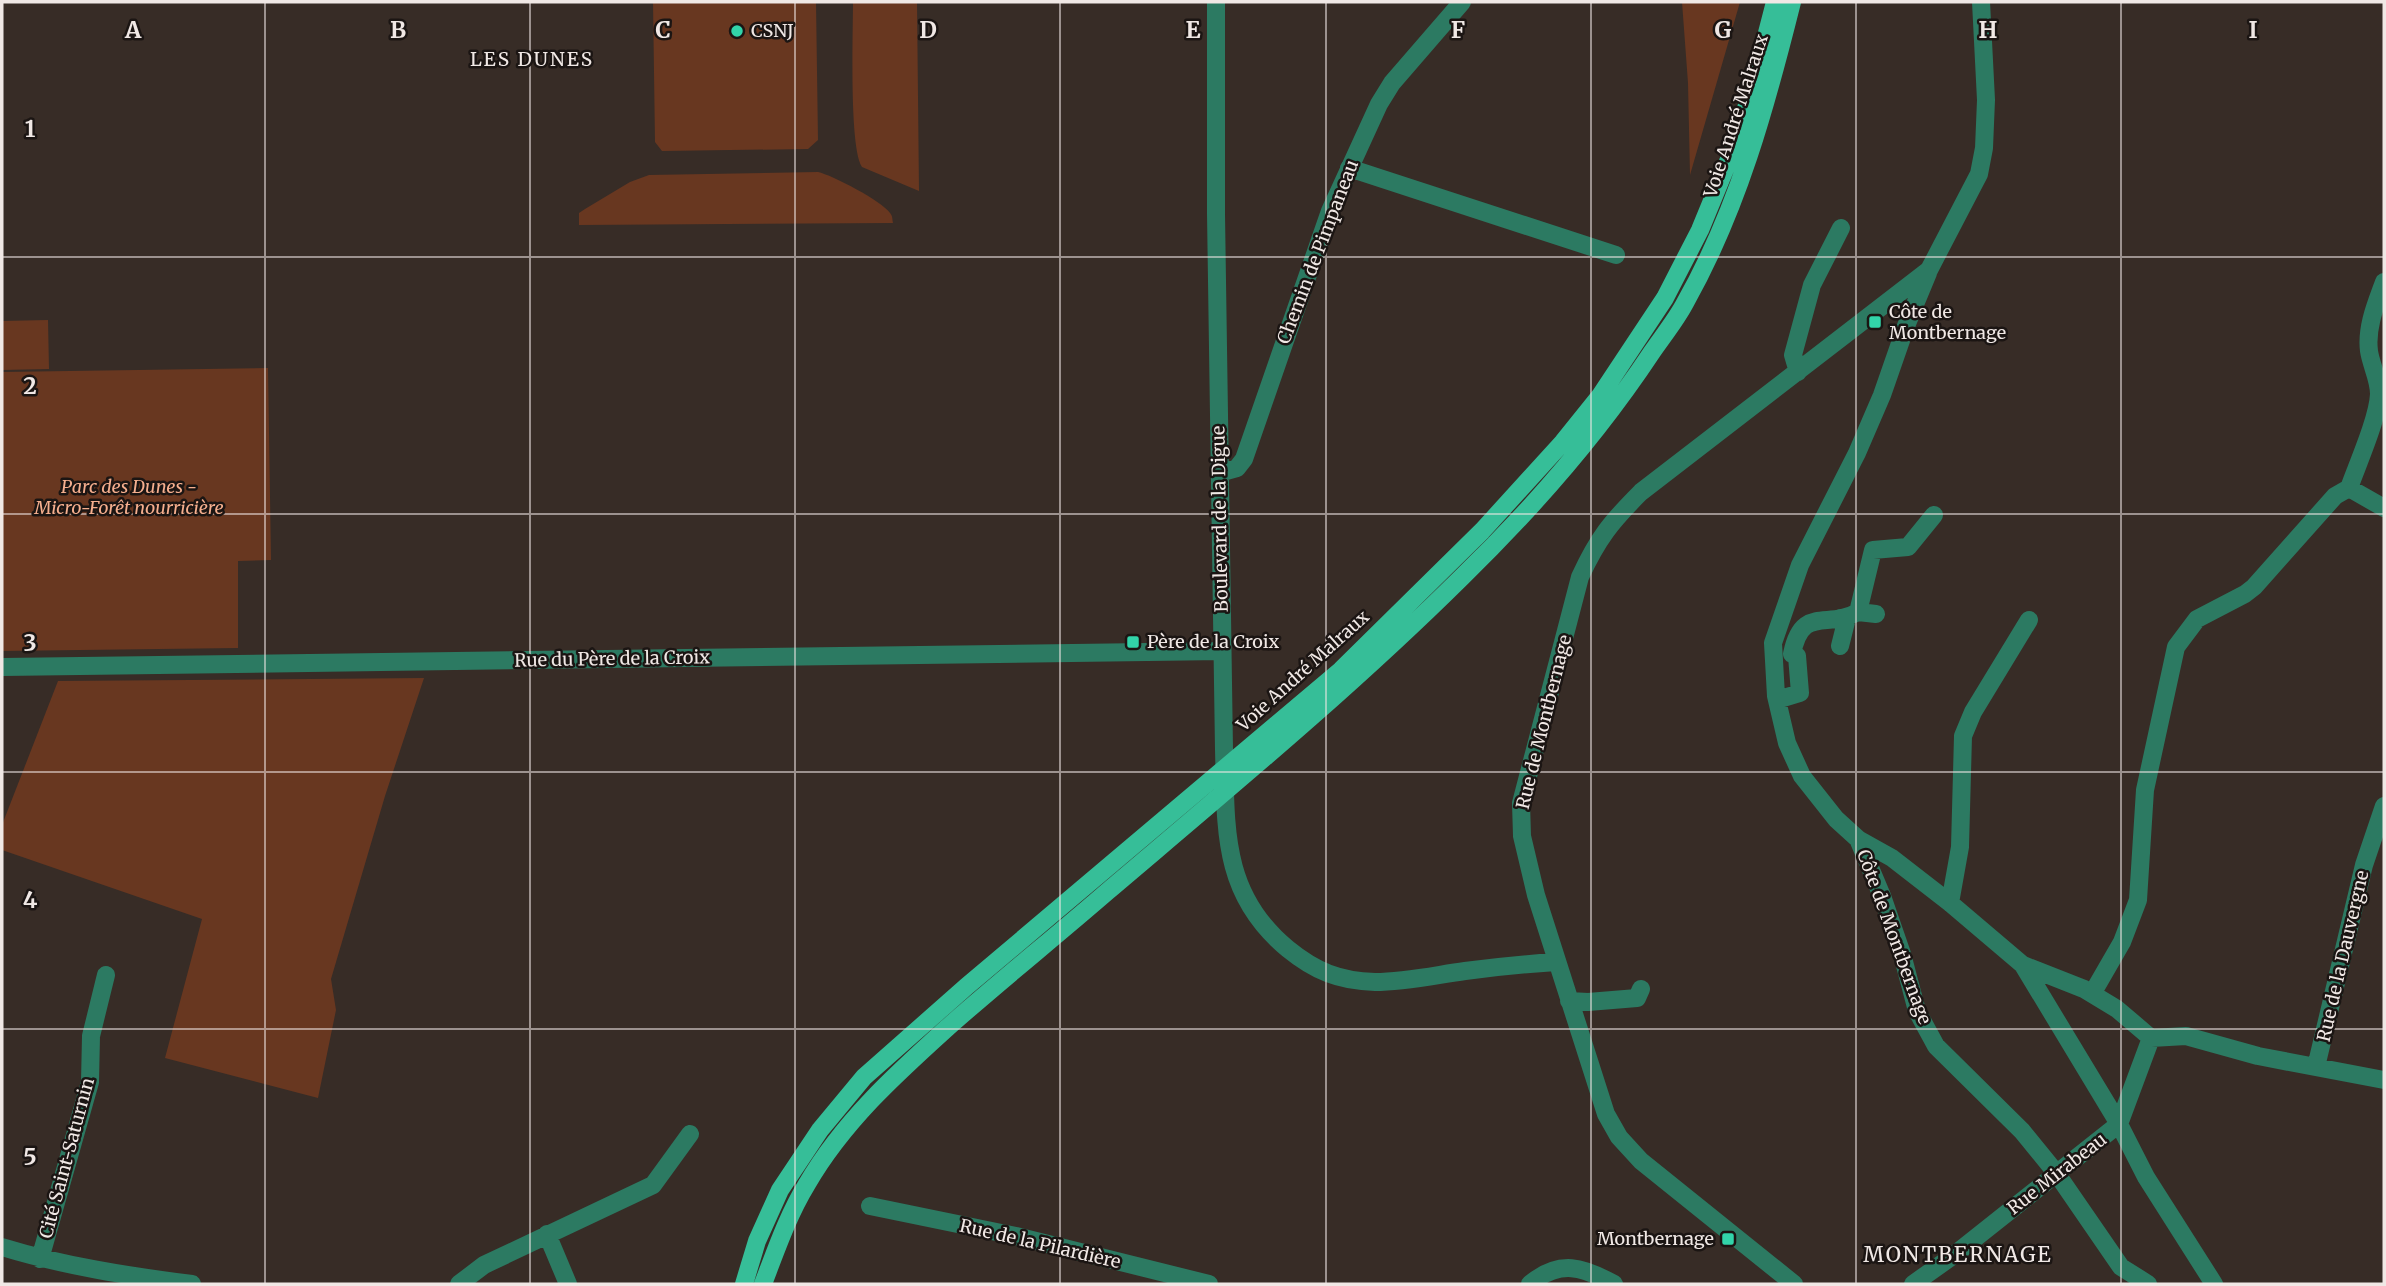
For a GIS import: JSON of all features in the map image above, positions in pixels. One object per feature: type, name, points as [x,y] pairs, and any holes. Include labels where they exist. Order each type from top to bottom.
[{"type":"main road","name":"Voie André Malraux","points":[[744,1284],[757,1241],[780,1190],[820,1129],[864,1077],[967,986],[1341,670],[1482,531],[1563,442],[1600,396],[1665,298],[1700,230],[1738,134],[1775,2]]},
{"type":"main road","name":"Voie André Malraux","points":[[763,1284],[784,1227],[806,1184],[853,1119],[880,1089],[980,999],[1344,689],[1498,542],[1566,468],[1627,391],[1684,305],[1719,234],[1748,161],[1771,89],[1792,2]]},
{"type":"street","name":"Boulevard de la Digue","points":[[1216,2],[1219,473],[1226,830],[1230,857],[1240,890],[1258,919],[1277,940],[1302,961],[1331,977],[1374,982],[1491,967],[1556,962]]},
{"type":"street","name":"Chemin de Pimpaneau","points":[[1219,473],[1237,468],[1244,459],[1330,211],[1385,92],[1462,2]]},
{"type":"street","name":"Rue de Montbernage","points":[[1784,1282],[1641,1161],[1619,1137],[1606,1114],[1536,895],[1522,836],[1521,803],[1580,577],[1595,544],[1641,492],[1929,270],[1979,174],[1984,148],[1986,100],[1980,2]]},
{"type":"street","points":[[1349,168],[1616,255]]},
{"type":"street","points":[[1798,372],[1793,355],[1812,285],[1841,228]]},
{"type":"street","name":"Côte de Montbernage","points":[[1929,270],[1882,396],[1857,453],[1800,565],[1773,643],[1777,700],[1787,743],[1802,776],[1836,819],[1858,839],[1890,919],[1917,1011],[1936,1046],[2022,1131],[2057,1174],[2121,1267],[2148,1284]]},
{"type":"street","points":[[2092,994],[2122,942],[2138,900],[2145,790],[2176,647],[2197,619],[2245,594],[2253,587],[2335,496],[2349,488],[2377,406],[2378,382],[2369,352],[2369,336],[2372,315],[2384,282]]},
{"type":"street","points":[[2349,488],[2384,508]]},
{"type":"street","points":[[1858,612],[1873,550],[1908,547],[1934,515]]},
{"type":"street","points":[[1777,700],[1800,693],[1797,656],[1792,654],[1800,630],[1814,622],[1848,617],[1858,612],[1876,614]]},
{"type":"street","points":[[1840,618],[1846,622],[1840,646]]},
{"type":"street","points":[[1950,903],[1959,858],[1963,736],[1973,712],[2029,620]]},
{"type":"street","name":"Rue du Père de la Croix","points":[[2,667],[1222,651]]},
{"type":"street","name":"Rue de la Dauvergne","points":[[2316,1067],[2364,865],[2384,806]]},
{"type":"street","points":[[1858,839],[1892,858],[2023,965],[2092,994],[2117,1009],[2151,1038],[2186,1036],[2258,1056],[2384,1080]]},
{"type":"street","points":[[2023,965],[2119,1124]]},
{"type":"street","name":"Cité Saint-Saturnin","points":[[40,1259],[89,1082],[91,1036],[106,975]]},
{"type":"street","points":[[1569,1001],[1588,1002],[1642,996]]},
{"type":"street","points":[[2119,1124],[2151,1038]]},
{"type":"street","name":"Rue Mirabeau","points":[[1913,1284],[1954,1255],[2119,1124],[2146,1177],[2214,1284]]},
{"type":"street","points":[[459,1284],[484,1265],[653,1185],[691,1134]]},
{"type":"street","name":"Rue de la Pilardière","points":[[870,1206],[1016,1236],[1209,1284]]},
{"type":"street","points":[[547,1234],[568,1284]]},
{"type":"street","points":[[2,1247],[40,1259],[115,1274],[192,1284]]},
{"type":"street","points":[[1530,1284],[1548,1272],[1573,1268],[1588,1270],[1614,1284]]},
{"type":"green space","points":[[653,2],[816,2],[818,140],[808,149],[662,151],[655,142]]},
{"type":"green space","points":[[853,2],[917,2],[919,191],[862,167],[858,156],[853,114]]},
{"type":"green space","points":[[1682,2],[1740,2],[1690,175],[1688,83]]},
{"type":"green space","points":[[818,172],[845,183],[877,202],[890,213],[893,223],[579,225],[579,213],[630,182],[649,175]]},
{"type":"green space","points":[[48,320],[49,369],[2,370],[2,321]]},
{"type":"green space","name":"Parc des Dunes - Micro-Forêt nourricière","points":[[268,368],[271,560],[238,561],[238,648],[2,651],[2,372]]},
{"type":"green space","points":[[424,678],[385,796],[331,979],[336,1010],[318,1098],[165,1058],[202,919],[2,850],[2,825],[58,681]]},
{"type":"place","name":"CSNJ","points":[[737,31]]},
{"type":"place","name":"Côte de Montbernage","points":[[1875,322]]},
{"type":"place","name":"Père de la Croix","points":[[1133,642]]},
{"type":"place","name":"Montbernage","points":[[1728,1239]]},
{"type":"district","name":"LES DUNES","points":[[532,59]]},
{"type":"district","name":"MONTBERNAGE","points":[[1958,1255]]}]
